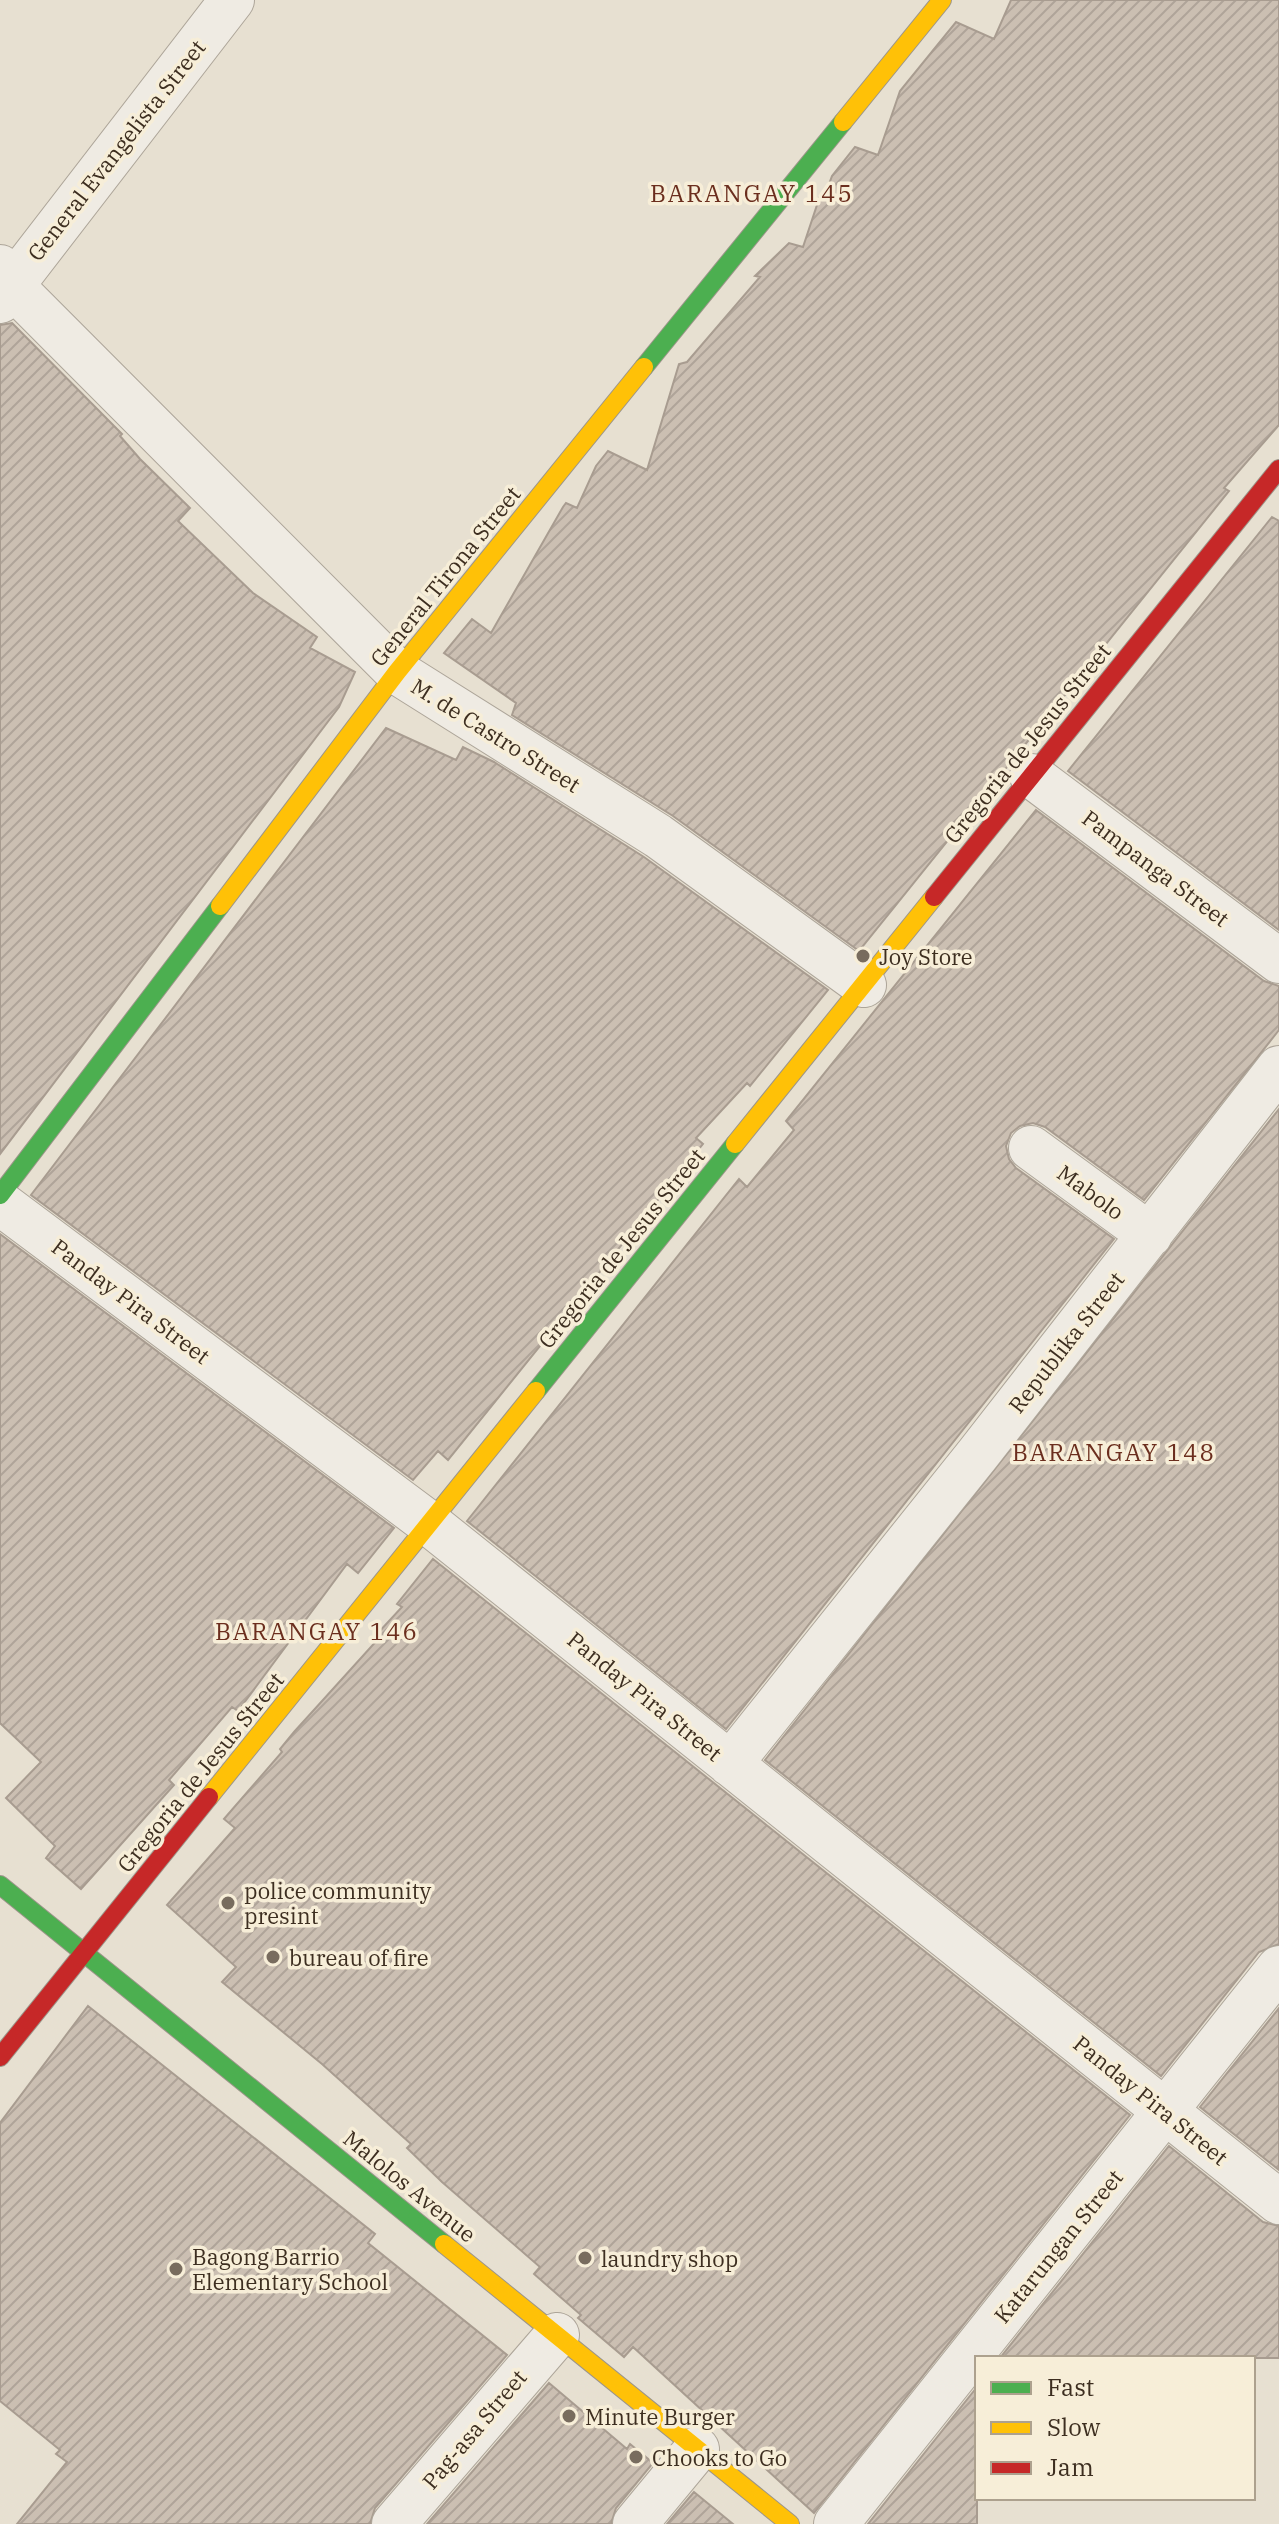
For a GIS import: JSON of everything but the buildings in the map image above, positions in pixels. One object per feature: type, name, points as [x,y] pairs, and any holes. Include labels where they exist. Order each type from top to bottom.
[{"type":"street","name":"General Evangelista Street","points":[[4,284],[232,0]]},
{"type":"street","name":"General Tirona Street","points":[[0,1195],[397,672],[942,0]]},
{"type":"street","name":"M. de Castro Street","points":[[4,284],[397,672],[658,836],[864,985]]},
{"type":"street","name":"Gregoria de Jesus Street","points":[[0,2057],[1279,469]]},
{"type":"street","name":"Pampanga Street","points":[[1032,776],[1279,961]]},
{"type":"street","name":"Republika Street","points":[[730,1764],[1279,1068]]},
{"type":"street","name":"Mabolo","points":[[1031,1148],[1150,1235]]},
{"type":"street","name":"Panday Pira Street","points":[[0,1203],[430,1524],[1279,2202]]},
{"type":"street","name":"Malolos Avenue","points":[[0,1885],[790,2524]]},
{"type":"street","name":"Katarungan Street","points":[[836,2524],[1279,1968]]},
{"type":"street","name":"Pag-asa Street","points":[[394,2524],[557,2335]]},
{"type":"street","points":[[635,2524],[697,2449]]},
{"type":"traffic: fast","points":[[644,367],[843,122]]},
{"type":"traffic: fast","points":[[0,1195],[220,906]]},
{"type":"traffic: fast","points":[[536,1391],[735,1144]]},
{"type":"traffic: fast","points":[[0,1885],[444,2244]]},
{"type":"traffic: slow","points":[[843,122],[942,0]]},
{"type":"traffic: slow","points":[[220,906],[397,672],[644,367]]},
{"type":"traffic: slow","points":[[735,1144],[934,897]]},
{"type":"traffic: slow","points":[[209,1797],[536,1391]]},
{"type":"traffic: slow","points":[[444,2244],[790,2524]]},
{"type":"traffic: jam","points":[[934,897],[1279,469]]},
{"type":"traffic: jam","points":[[0,2057],[209,1797]]},
{"type":"place","name":"Joy Store","points":[[863,956]]},
{"type":"place","name":"police community presint","points":[[228,1903]]},
{"type":"place","name":"bureau of fire","points":[[273,1957]]},
{"type":"place","name":"laundry shop","points":[[585,2258]]},
{"type":"place","name":"Bagong Barrio Elementary School","points":[[176,2269]]},
{"type":"place","name":"Minute Burger","points":[[569,2416]]},
{"type":"place","name":"Chooks to Go","points":[[636,2457]]},
{"type":"district","name":"BARANGAY 145","points":[[752,193]]},
{"type":"district","name":"BARANGAY 148","points":[[1114,1452]]},
{"type":"district","name":"BARANGAY 146","points":[[317,1631]]}]
